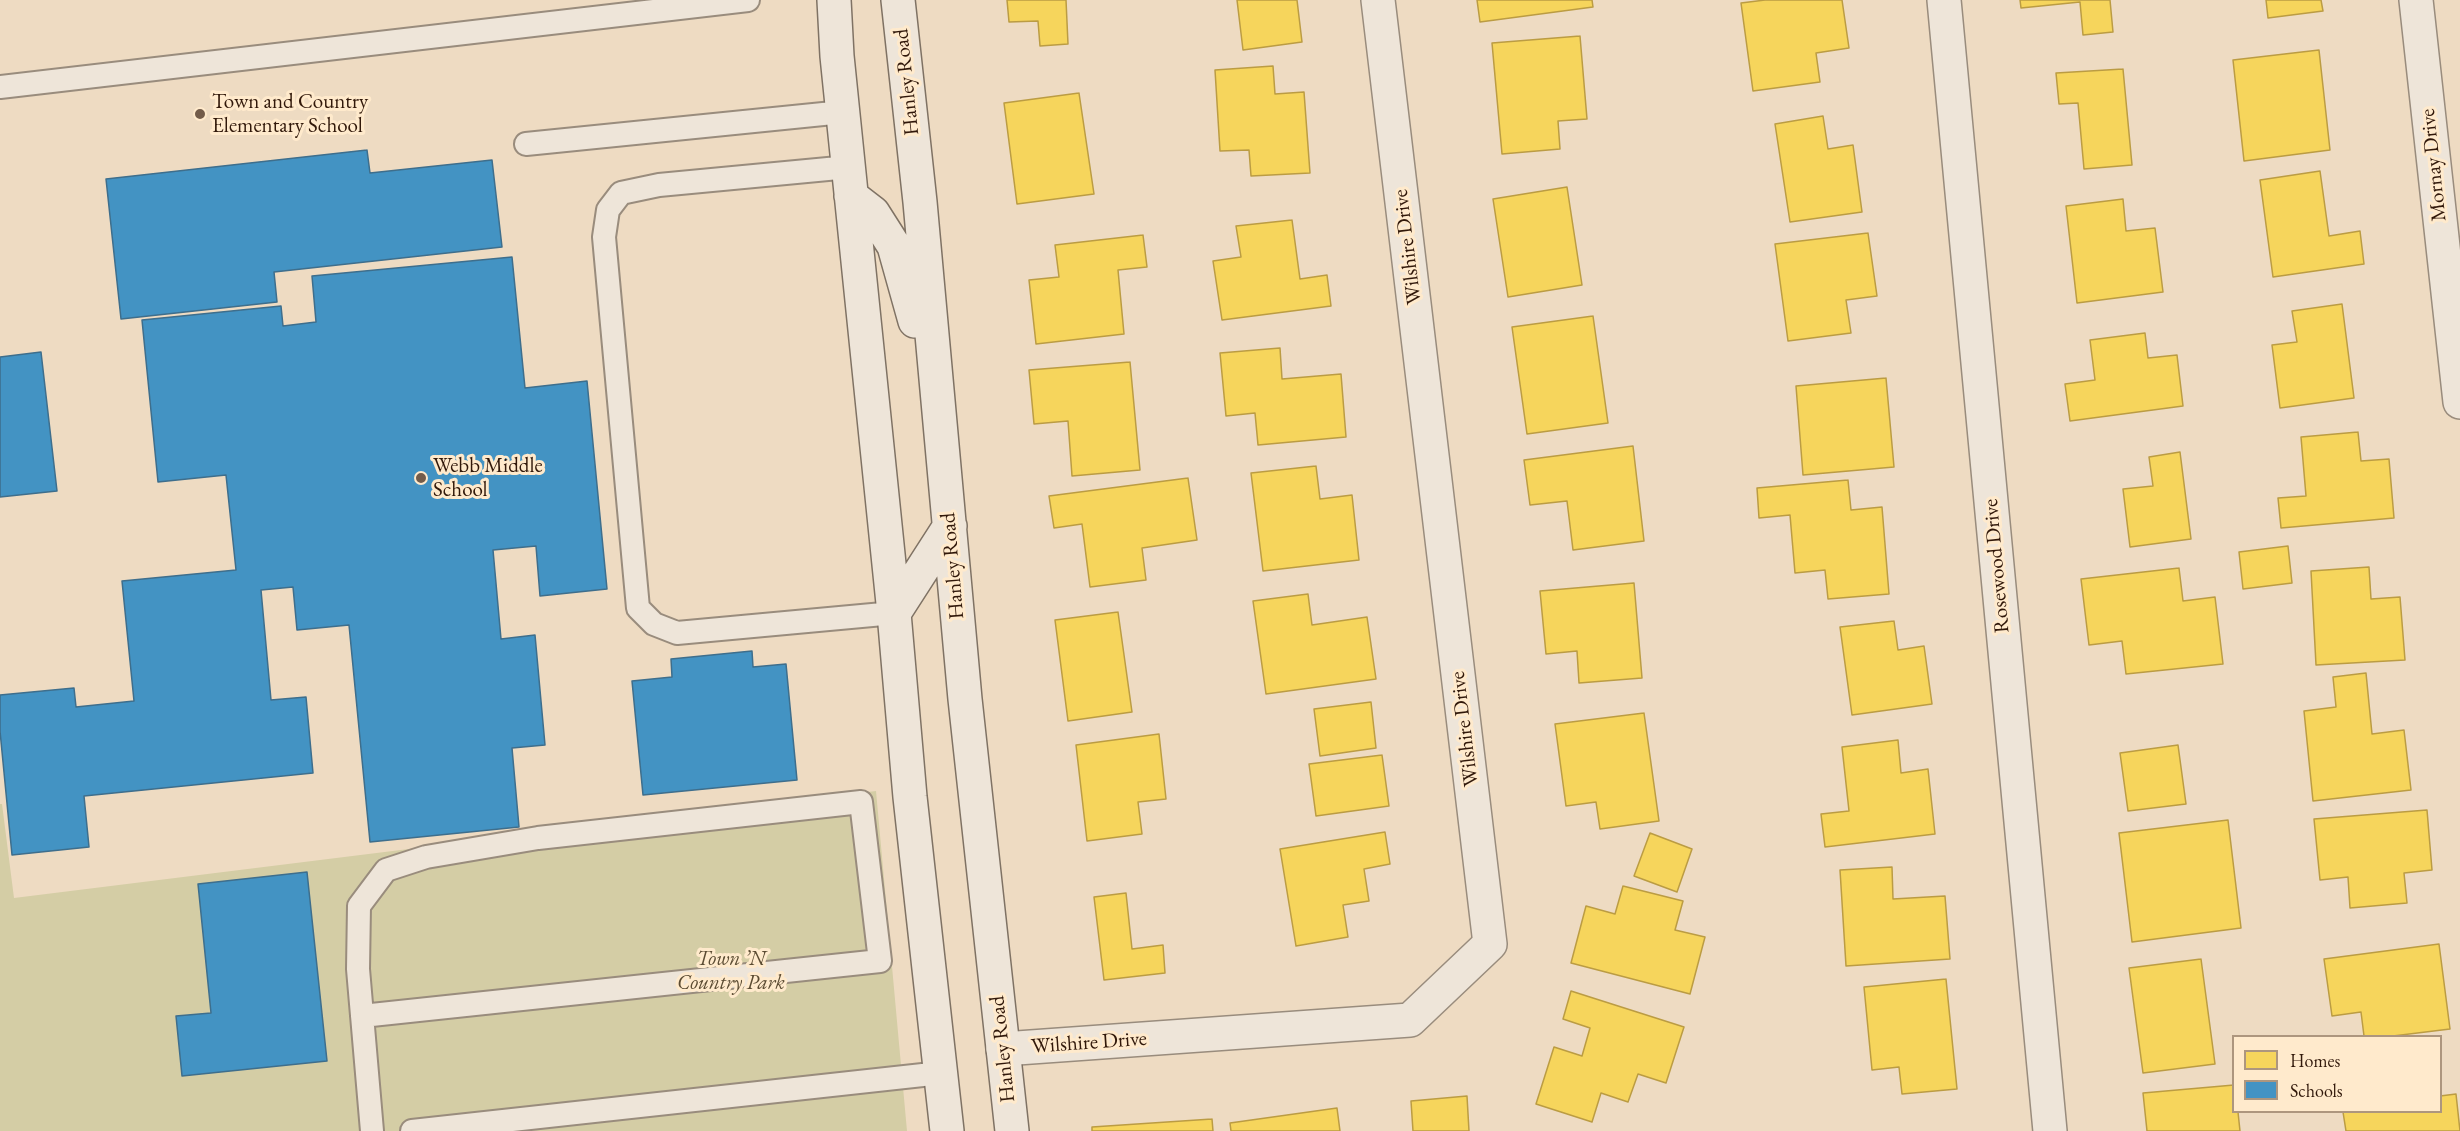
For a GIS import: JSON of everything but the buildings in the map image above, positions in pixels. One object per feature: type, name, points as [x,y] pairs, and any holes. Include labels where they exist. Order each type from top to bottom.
[{"type":"street","points":[[834,0],[910,797],[947,1131]]},
{"type":"street","name":"Hanley Road","points":[[898,0],[920,202],[966,699],[1012,1131]]},
{"type":"street","name":"Wilshire Drive","points":[[1003,1049],[1410,1020],[1490,944],[1378,0]]},
{"type":"street","name":"Rosewood Drive","points":[[1944,0],[2050,1131]]},
{"type":"street","name":"Mornay Drive","points":[[2416,0],[2460,402]]},
{"type":"street","points":[[850,182],[894,246],[938,403]]},
{"type":"street","points":[[894,613],[950,526]]},
{"type":"lane","points":[[0,87],[688,3],[748,0]]},
{"type":"lane","points":[[526,144],[843,112]]},
{"type":"lane","points":[[850,182],[659,185],[621,193],[609,210],[604,237],[638,608],[654,624],[677,633],[894,613]]},
{"type":"lane","points":[[362,1016],[880,961],[861,802],[538,838],[426,857],[386,870],[359,906],[358,969],[362,1016],[372,1131]]},
{"type":"lane","points":[[412,1131],[941,1073]]},
{"type":"green space","name":"Town ’N Country Park","points":[[876,791],[907,1131],[0,1131],[0,804],[2,804],[14,898]]},
{"type":"place","name":"Town and Country Elementary School","points":[[200,114]]},
{"type":"place","name":"Webb Middle School","points":[[421,478]]}]
